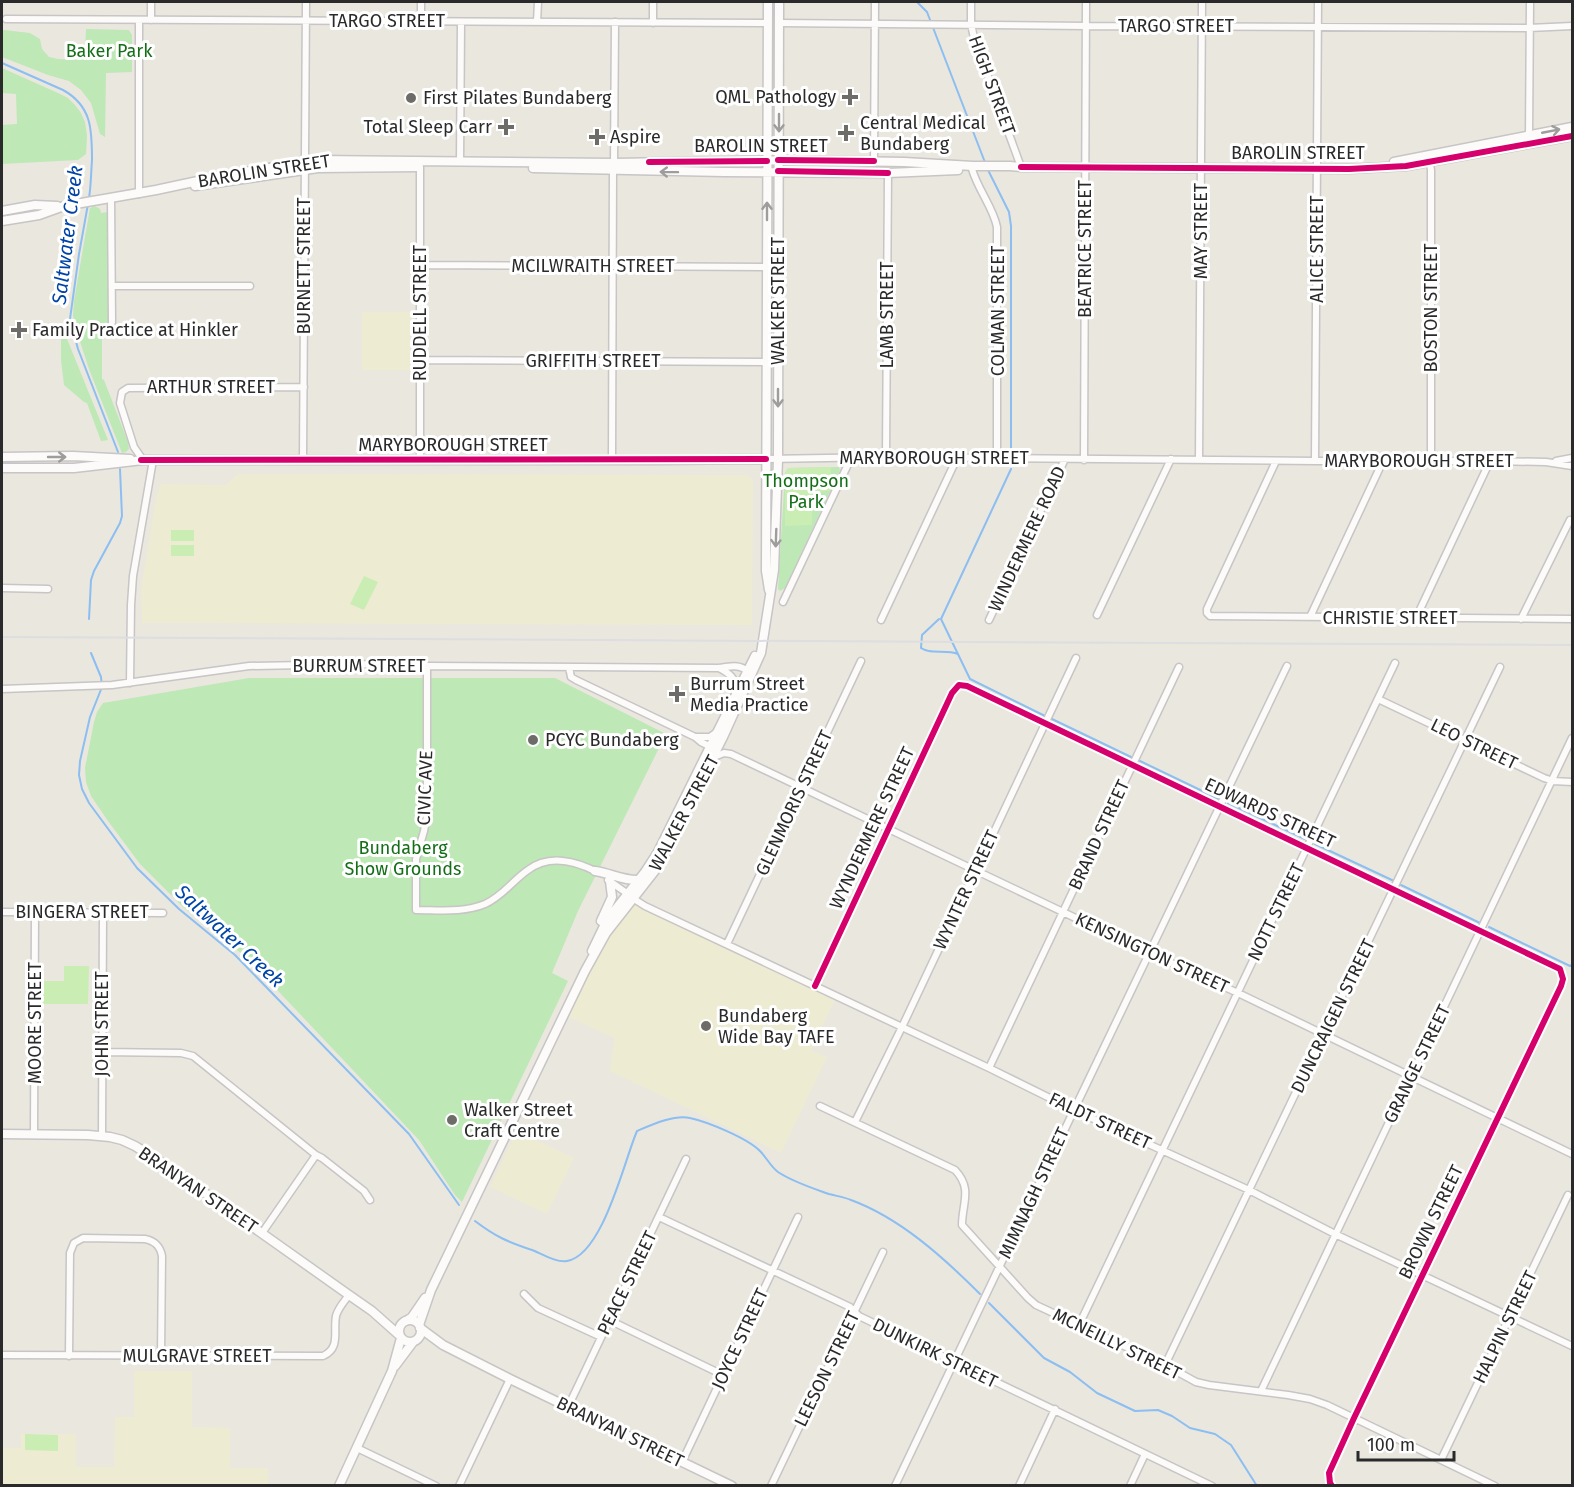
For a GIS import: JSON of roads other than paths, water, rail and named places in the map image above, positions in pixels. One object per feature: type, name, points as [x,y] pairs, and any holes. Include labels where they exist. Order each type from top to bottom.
[{"type":"main road","name":"WALKER STREET","points":[[768,2],[766,571],[770,599]]},
{"type":"main road","points":[[768,23],[774,16],[774,2]]},
{"type":"main road","name":"WALKER STREET","points":[[420,1326],[431,1290],[585,971],[606,933],[658,852],[762,653],[774,570],[778,459],[779,2]]},
{"type":"main road","points":[[768,76],[773,56],[774,31],[779,23]]},
{"type":"main road","name":"BAROLIN STREET","points":[[2,221],[39,215],[77,203],[217,183],[305,165],[318,160],[364,159],[613,166],[662,172],[888,173],[992,167],[1010,169],[1021,167],[1317,169],[1406,166],[1429,158],[1572,127]]},
{"type":"main road","name":"BAROLIN STREET","points":[[1429,158],[1572,136]]},
{"type":"main road","points":[[1562,138],[1572,142]]},
{"type":"main road","name":"BAROLIN STREET","points":[[305,165],[613,166],[778,160],[874,161],[978,168]]},
{"type":"main road","points":[[874,161],[877,165],[888,168],[913,168],[922,171]]},
{"type":"main road","name":"BAROLIN STREET","points":[[2,211],[35,206],[63,206]]},
{"type":"main road","name":"MARYBOROUGH STREET","points":[[2,457],[142,460],[766,459]]},
{"type":"main road","name":"MARYBOROUGH STREET","points":[[2,468],[74,468],[142,460]]},
{"type":"main road","name":"WALKER STREET","points":[[585,971],[607,920],[657,868],[713,758],[737,691],[750,674]]},
{"type":"main road","points":[[595,871],[630,880],[639,880]]},
{"type":"main road","points":[[589,958],[591,939],[612,897],[610,881]]},
{"type":"main road","name":"BRANYAN STREET","points":[[2,1134],[102,1136],[122,1140],[150,1155],[262,1233],[372,1311],[400,1336]]},
{"type":"main road","name":"WALKER STREET","points":[[405,1321],[411,1317],[431,1290]]},
{"type":"main road","name":"BRANYAN STREET","points":[[372,1311],[395,1321],[405,1321]]},
{"type":"main road","points":[[339,1485],[392,1371],[400,1336],[399,1328],[405,1321],[414,1321],[420,1326],[421,1335],[392,1371]]},
{"type":"main road","name":"BRANYAN STREET","points":[[420,1326],[443,1345],[732,1485]]},
{"type":"main road","points":[[400,1336],[406,1342],[415,1341]]},
{"type":"main road","name":"BRANYAN STREET","points":[[415,1341],[443,1345]]},
{"type":"street","points":[[151,2],[151,20]]},
{"type":"street","name":"BURNETT STREET","points":[[303,459],[306,2]]},
{"type":"street","points":[[421,2],[421,21]]},
{"type":"street","points":[[537,2],[537,22]]},
{"type":"street","points":[[653,2],[653,23]]},
{"type":"street","points":[[874,161],[875,2]]},
{"type":"street","name":"HIGH STREET","points":[[971,2],[971,24],[974,38],[1021,167]]},
{"type":"street","name":"BEATRICE STREET","points":[[1084,460],[1086,2]]},
{"type":"street","name":"MAY STREET","points":[[1199,459],[1202,2]]},
{"type":"street","name":"ALICE STREET","points":[[1315,461],[1318,2]]},
{"type":"street","points":[[1529,135],[1530,2]]},
{"type":"street","name":"TARGO STREET","points":[[3,18],[768,23]]},
{"type":"street","points":[[139,20],[139,194]]},
{"type":"street","points":[[460,162],[461,22]]},
{"type":"street","points":[[612,460],[615,22]]},
{"type":"street","name":"TARGO STREET","points":[[779,23],[1529,28],[1572,26]]},
{"type":"street","name":"BOSTON STREET","points":[[1429,158],[1431,461]]},
{"type":"street","name":"RUDDELL STREET","points":[[420,167],[420,460]]},
{"type":"street","name":"COLMAN STREET","points":[[978,168],[975,178],[997,227],[997,458]]},
{"type":"street","name":"LAMB STREET","points":[[886,457],[888,173]]},
{"type":"street","points":[[111,198],[112,322]]},
{"type":"street","name":"MCILWRAITH STREET","points":[[420,265],[767,267]]},
{"type":"street","points":[[113,286],[250,286]]},
{"type":"street","name":"GRIFFITH STREET","points":[[420,360],[766,362]]},
{"type":"street","name":"ARTHUR STREET","points":[[142,460],[134,447],[120,403],[122,392],[128,388],[304,387]]},
{"type":"street","name":"MARYBOROUGH STREET","points":[[766,459],[886,457],[1490,461],[1546,462],[1572,466]]},
{"type":"street","points":[[783,602],[851,458]]},
{"type":"street","points":[[881,620],[957,458]]},
{"type":"street","name":"MARYBOROUGH STREET","points":[[1546,462],[1572,458]]},
{"type":"street","name":"WINDERMERE ROAD","points":[[989,620],[1065,459]]},
{"type":"street","points":[[1097,615],[1171,459]]},
{"type":"street","points":[[130,683],[133,576],[153,460]]},
{"type":"street","name":"CHRISTIE STREET","points":[[1276,461],[1207,609],[1208,615],[1212,617],[1572,619]]},
{"type":"street","points":[[1310,618],[1383,461]]},
{"type":"street","points":[[1416,618],[1490,461]]},
{"type":"street","points":[[1521,619],[1570,520]]},
{"type":"street","points":[[2,588],[48,589]]},
{"type":"street","name":"WYNTER STREET","points":[[855,1122],[1076,658]]},
{"type":"street","name":"GLENMORIS STREET","points":[[727,944],[861,661]]},
{"type":"street","name":"NOTT STREET","points":[[1079,1325],[1395,663]]},
{"type":"street","name":"BURRUM STREET","points":[[2,689],[130,683],[249,666],[354,664],[718,668],[733,666],[750,674]]},
{"type":"street","name":"CIVIC AVE","points":[[416,910],[416,859],[427,816],[428,666]]},
{"type":"street","name":"MIMNAGH STREET","points":[[895,1485],[1287,666]]},
{"type":"street","points":[[569,667],[571,677],[701,742],[718,740]]},
{"type":"street","name":"BRAND STREET","points":[[989,1068],[1179,667]]},
{"type":"street","name":"DUNCRAIGEN STREET","points":[[1165,1365],[1500,667]]},
{"type":"street","points":[[718,668],[733,678],[737,691]]},
{"type":"street","name":"EDWARDS STREET","points":[[959,685],[967,686],[1046,722],[1481,930],[1557,968],[1563,975]]},
{"type":"street","name":"WYNDERMERE STREET","points":[[815,986],[952,693],[959,685]]},
{"type":"street","name":"LEO STREET","points":[[1378,699],[1544,778],[1572,782]]},
{"type":"street","points":[[695,737],[710,737],[718,740],[731,754]]},
{"type":"street","name":"GRANGE STREET","points":[[1261,1391],[1572,738]]},
{"type":"street","points":[[713,758],[723,753],[731,754]]},
{"type":"street","name":"KENSINGTON STREET","points":[[731,754],[888,830],[1238,993],[1572,1154]]},
{"type":"street","name":"FALDT STREET","points":[[416,910],[455,910],[478,906],[498,896],[528,870],[548,861],[568,861],[595,871],[645,906],[1074,1110],[1249,1190],[1335,1234],[1572,1346]]},
{"type":"street","name":"BINGERA STREET","points":[[2,912],[163,913]]},
{"type":"street","name":"MOORE STREET","points":[[34,1134],[35,912]]},
{"type":"street","name":"JOHN STREET","points":[[102,1136],[103,912]]},
{"type":"street","name":"BROWN STREET","points":[[1331,1484],[1329,1473],[1354,1418],[1561,986],[1563,975]]},
{"type":"street","points":[[102,1052],[181,1053],[193,1056],[364,1191],[370,1200]]},
{"type":"street","name":"MCNEILLY STREET","points":[[820,1106],[955,1170],[964,1182],[966,1193],[962,1225],[1036,1305],[1165,1365],[1196,1382],[1310,1399],[1495,1485]]},
{"type":"street","points":[[262,1233],[316,1155]]},
{"type":"street","name":"PEACE STREET","points":[[568,1407],[686,1160]]},
{"type":"street","name":"HALPIN STREET","points":[[1441,1460],[1569,1195]]},
{"type":"street","name":"DUNKIRK STREET","points":[[660,1216],[850,1307],[859,1316],[954,1363],[1212,1485]]},
{"type":"street","name":"JOYCE STREET","points":[[682,1462],[798,1217]]},
{"type":"street","points":[[69,1356],[70,1250],[78,1239],[93,1238],[145,1239],[154,1242],[160,1249],[162,1256],[161,1356]]},
{"type":"street","name":"LEESON STREET","points":[[771,1485],[884,1252]]},
{"type":"street","points":[[524,1294],[538,1308],[601,1337]]},
{"type":"street","name":"MULGRAVE STREET","points":[[2,1355],[323,1356],[331,1351],[335,1344],[336,1316],[349,1295]]},
{"type":"street","points":[[609,1320],[723,1375]]},
{"type":"street","points":[[459,1485],[510,1379]]},
{"type":"street","points":[[1019,1485],[1055,1409]]},
{"type":"street","points":[[357,1448],[436,1485]]},
{"type":"street","points":[[1130,1485],[1145,1454]]},
{"type":"waterway","points":[[917,2],[927,12],[986,165]]},
{"type":"waterway","name":"Saltwater Creek","points":[[2,63],[63,90],[80,103],[85,111],[92,139],[89,198]]},
{"type":"waterway","points":[[988,170],[1009,212],[1011,226],[1011,450]]},
{"type":"waterway","name":"Saltwater Creek","points":[[88,204],[70,319],[78,349],[118,452]]},
{"type":"waterway","name":"Saltwater Creek","points":[[89,619],[91,580],[122,516],[120,469]]},
{"type":"waterway","points":[[1011,469],[941,619],[970,679],[1045,716]]},
{"type":"waterway","points":[[939,619],[922,635],[921,648],[958,654]]},
{"type":"waterway","name":"Saltwater Creek","points":[[91,653],[101,677],[102,687],[90,717],[80,761],[79,775],[82,789],[89,803],[137,868],[179,909],[235,955],[409,1134],[459,1205]]},
{"type":"waterway","points":[[1052,719],[1131,757]]},
{"type":"waterway","points":[[1140,761],[1219,799]]},
{"type":"waterway","points":[[1228,803],[1305,839]]},
{"type":"waterway","points":[[1315,844],[1394,881]]},
{"type":"waterway","points":[[1401,885],[1480,923]]},
{"type":"waterway","points":[[1489,927],[1572,965]]},
{"type":"waterway","name":"Saltwater Creek","points":[[475,1221],[502,1238],[554,1259],[567,1261],[580,1255],[602,1225],[637,1131],[656,1123],[684,1117],[707,1123],[746,1141],[760,1151],[775,1170],[790,1179],[851,1200],[887,1217],[936,1253],[980,1294]]},
{"type":"waterway","name":"Saltwater Creek","points":[[989,1303],[1044,1358],[1070,1372],[1097,1393],[1135,1411],[1158,1410],[1190,1428],[1215,1434],[1231,1445],[1257,1486]]},
{"type":"railway","points":[[2,637],[1572,645]]},
{"type":"place","name":"QML Pathology","points":[[850,97]]},
{"type":"place","name":"First Pilates Bundaberg","points":[[411,98]]},
{"type":"place","name":"Total Sleep Carr","points":[[506,127]]},
{"type":"place","name":"Central Medical Bundaberg","points":[[846,133]]},
{"type":"place","name":"Aspire","points":[[597,137]]},
{"type":"place","name":"Family Practice at Hinkler","points":[[19,330]]},
{"type":"place","name":"Burrum Street Media Practice","points":[[677,694]]},
{"type":"place","name":"PCYC Bundaberg","points":[[533,740]]},
{"type":"place","name":"Bundaberg Wide Bay TAFE","points":[[706,1026]]},
{"type":"place","name":"Walker Street Craft Centre","points":[[452,1120]]},
{"type":"park label","name":"Baker Park","points":[[109,51]]},
{"type":"park label","name":"Thompson Park","points":[[806,491]]},
{"type":"park label","name":"Bundaberg Show Grounds","points":[[403,858]]}]
